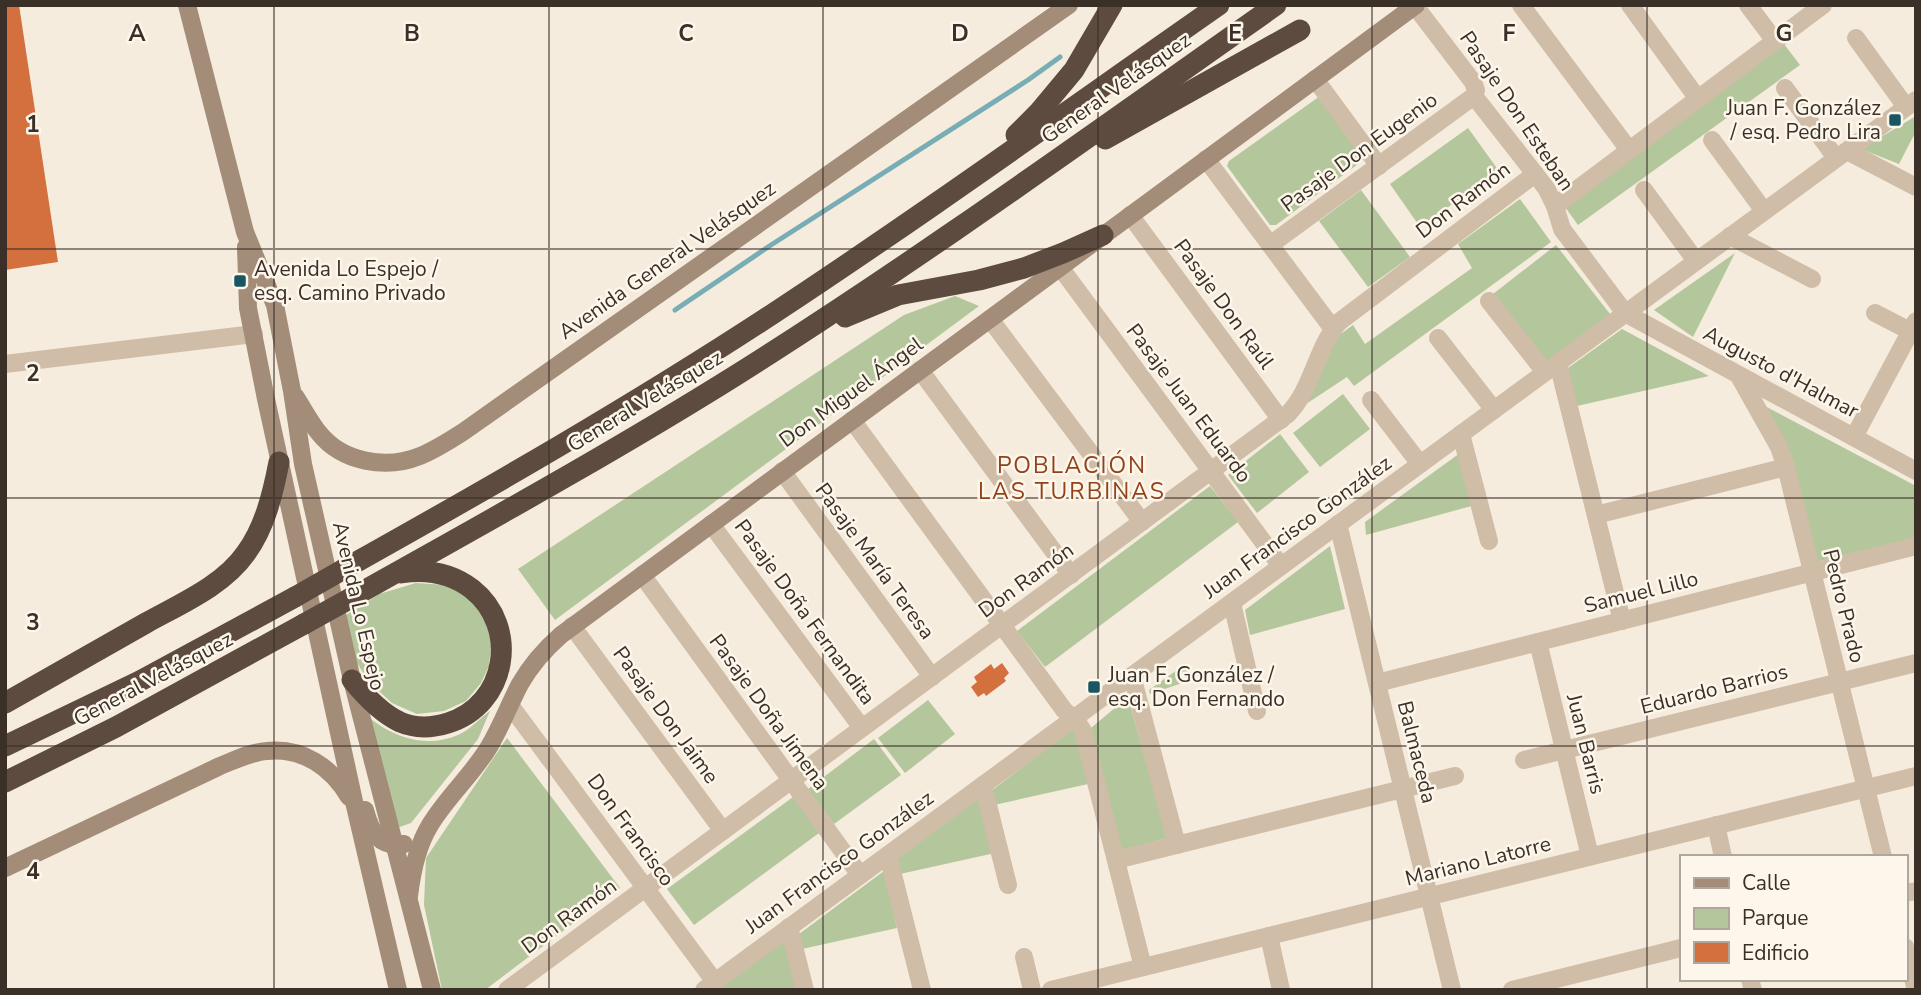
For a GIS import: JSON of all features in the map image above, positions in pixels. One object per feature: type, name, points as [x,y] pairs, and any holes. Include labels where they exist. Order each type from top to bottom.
[{"type":"highway","points":[[984,170],[1063,84],[1083,56],[1112,5]]},
{"type":"highway","name":"General Velásquez","points":[[5,746],[140,681],[295,597],[640,398],[837,271],[1219,5]]},
{"type":"highway","name":"General Velásquez","points":[[5,782],[179,693],[351,598],[561,481],[738,374],[894,272],[1276,5]]},
{"type":"highway","points":[[1044,168],[1136,122],[1300,30]]},
{"type":"highway","points":[[738,374],[829,324],[886,299],[1024,268],[1103,235]]},
{"type":"highway","points":[[5,703],[186,600],[228,572],[247,552],[258,530],[272,494],[279,462]]},
{"type":"highway","points":[[352,680],[381,710],[402,722],[422,727],[454,721],[473,710],[489,695],[498,673],[501,648],[497,623],[485,601],[476,592],[454,578],[429,571],[388,577]]},
{"type":"main road","name":"Avenida Lo Espejo","points":[[187,5],[245,232],[275,304],[303,464],[352,680],[432,990]]},
{"type":"main road","name":"Avenida General Velásquez","points":[[292,391],[319,433],[330,444],[349,455],[368,461],[394,462],[429,452],[463,432],[1069,5]]},
{"type":"main road","name":"Don Miguel Ángel","points":[[409,896],[414,865],[423,839],[441,809],[495,738],[520,685],[541,655],[572,626],[1415,5]]},
{"type":"main road","name":"Avenida Lo Espejo","points":[[245,232],[248,308],[279,462],[398,990]]},
{"type":"main road","points":[[5,868],[253,753],[295,753],[320,764],[341,783],[355,806]]},
{"type":"main road","points":[[344,755],[353,769],[372,830],[383,842],[396,845],[423,839]]},
{"type":"main road","points":[[388,946],[391,940],[401,933],[419,938]]},
{"type":"street","name":"Pasaje Don Esteban","points":[[1415,5],[1473,82],[1476,90],[1474,96],[1546,188],[1562,229],[1625,313]]},
{"type":"street","points":[[1521,5],[1629,150]]},
{"type":"street","points":[[1630,5],[1698,99]]},
{"type":"street","points":[[1748,5],[1775,41]]},
{"type":"street","points":[[1555,206],[1823,5]]},
{"type":"street","points":[[1856,38],[1911,103]]},
{"type":"street","points":[[1315,79],[1378,166]]},
{"type":"street","points":[[1785,88],[1842,154],[1916,187]]},
{"type":"street","name":"Pasaje Don Eugenio","points":[[1270,245],[1474,96]]},
{"type":"street","name":"Juan Francisco González","points":[[710,986],[1911,103]]},
{"type":"street","points":[[1712,140],[1764,211]]},
{"type":"street","points":[[1206,159],[1333,329]]},
{"type":"street","name":"Don Ramón","points":[[507,990],[1281,420],[1301,399],[1333,329],[1535,174]]},
{"type":"street","points":[[1644,190],[1696,261]]},
{"type":"street","name":"Pasaje Don Raúl","points":[[1130,215],[1281,420]]},
{"type":"street","points":[[1730,236],[1812,279]]},
{"type":"street","name":"Pasaje Juan Eduardo","points":[[1060,267],[1281,566]]},
{"type":"street","points":[[1489,301],[1551,368],[1596,515],[1622,621]]},
{"type":"street","name":"Augusto d'Halmar","points":[[1625,313],[1916,471]]},
{"type":"street","points":[[1854,438],[1913,326],[1875,313]]},
{"type":"street","points":[[990,319],[1142,522]]},
{"type":"street","points":[[5,364],[254,334]]},
{"type":"street","points":[[1438,338],[1493,410]]},
{"type":"street","points":[[920,370],[1071,575]]},
{"type":"street","name":"Pedro Prado","points":[[1739,375],[1779,447],[1786,467],[1883,855]]},
{"type":"street","points":[[1371,400],[1420,464]]},
{"type":"street","points":[[852,420],[1064,710],[1083,731],[1143,967]]},
{"type":"street","points":[[1461,434],[1489,541]]},
{"type":"street","points":[[1596,515],[1786,467]]},
{"type":"street","name":"Pasaje María Teresa","points":[[782,471],[932,677]]},
{"type":"street","name":"Pasaje Doña Fernandita","points":[[711,524],[862,728]]},
{"type":"street","name":"Balmaceda","points":[[1338,524],[1452,990]]},
{"type":"street","name":"Samuel Lillo","points":[[1377,683],[1916,546]]},
{"type":"street","name":"Pasaje Doña Jimena","points":[[642,575],[860,875]]},
{"type":"street","points":[[1232,603],[1257,711]]},
{"type":"street","name":"Pasaje Don Jaime","points":[[572,626],[723,831]]},
{"type":"street","name":"Juan Barris","points":[[1538,642],[1590,856]]},
{"type":"street","name":"Eduardo Barrios","points":[[1524,760],[1916,663]]},
{"type":"street","points":[[1132,676],[1177,845]]},
{"type":"street","name":"Don Francisco","points":[[510,705],[646,888],[710,986]]},
{"type":"street","points":[[1116,860],[1455,776]]},
{"type":"street","name":"Mariano Latorre","points":[[1051,990],[1916,776]]},
{"type":"street","points":[[983,785],[1008,886]]},
{"type":"street","points":[[1716,825],[1723,855]]},
{"type":"street","points":[[888,855],[922,990]]},
{"type":"street","points":[[789,927],[805,990]]},
{"type":"street","points":[[1269,936],[1281,990]]},
{"type":"street","points":[[1512,990],[1680,948]]},
{"type":"street","points":[[1907,955],[1916,990]]},
{"type":"street","points":[[1024,957],[1032,990]]},
{"type":"green space","points":[[1784,44],[1800,65],[1578,225],[1565,207]]},
{"type":"green space","points":[[1320,96],[1366,158],[1276,225],[1270,225],[1227,166],[1229,161]]},
{"type":"green space","points":[[1916,116],[1916,131],[1899,164],[1861,149]]},
{"type":"green space","points":[[1468,128],[1499,171],[1420,227],[1390,184]]},
{"type":"green space","points":[[1361,190],[1410,257],[1368,287],[1319,221]]},
{"type":"green space","points":[[1520,199],[1551,242],[1354,386],[1347,377],[1306,404],[1334,339],[1353,325],[1365,344],[1472,268],[1458,244]]},
{"type":"green space","points":[[1556,245],[1610,314],[1546,363],[1493,294]]},
{"type":"green space","points":[[1735,253],[1693,337],[1654,310]]},
{"type":"green space","points":[[955,296],[979,306],[555,620],[518,569],[904,315]]},
{"type":"green space","points":[[1622,329],[1709,376],[1577,406],[1568,368]]},
{"type":"green space","points":[[1343,394],[1370,429],[1320,467],[1293,433]]},
{"type":"green space","points":[[1759,403],[1916,486],[1916,538],[1816,562]]},
{"type":"green space","points":[[1280,434],[1309,472],[1257,513],[1228,475]]},
{"type":"green space","points":[[1460,453],[1475,505],[1366,535],[1365,522]]},
{"type":"green space","points":[[1210,486],[1238,522],[1045,667],[1017,631]]},
{"type":"green space","points":[[1330,546],[1345,609],[1250,635],[1245,610]]},
{"type":"green space","points":[[416,583],[447,585],[472,598],[488,622],[491,646],[489,666],[481,683],[466,701],[444,711],[417,714],[392,703],[369,682],[352,655],[343,617],[379,594]]},
{"type":"green space","points":[[1184,665],[1191,680],[1150,694],[1149,690]]},
{"type":"green space","points":[[1128,697],[1167,838],[1120,851],[1091,728]]},
{"type":"green space","points":[[928,700],[955,734],[905,773],[878,738]]},
{"type":"green space","points":[[490,711],[478,739],[411,823],[394,829],[365,714],[397,734],[421,741],[433,741],[462,733]]},
{"type":"green space","points":[[1075,727],[1088,784],[994,805],[991,791]]},
{"type":"green space","points":[[507,738],[620,888],[485,990],[442,990],[424,905],[426,858]]},
{"type":"green space","points":[[874,739],[901,775],[834,824],[808,789]]},
{"type":"green space","points":[[982,796],[995,853],[900,874],[897,859]]},
{"type":"green space","points":[[793,797],[819,833],[694,925],[667,889]]},
{"type":"green space","points":[[884,871],[897,928],[802,949],[799,934]]},
{"type":"green space","points":[[787,936],[799,990],[715,990]]},
{"type":"building","points":[[5,5],[19,5],[58,262],[5,270]]},
{"type":"building","points":[[1002,663],[1009,673],[1004,678],[1006,681],[986,696],[984,693],[978,697],[971,687],[977,682],[974,677],[991,664],[994,669]]},
{"type":"waterway","points":[[675,310],[1060,57]]},
{"type":"place","name":"Juan F. González / esq. Pedro Lira","points":[[1895,120]]},
{"type":"place","name":"Avenida Lo Espejo / esq. Camino Privado","points":[[240,281]]},
{"type":"place","name":"Juan F. González / esq. Don Fernando","points":[[1094,687]]},
{"type":"district","name":"POBLACIÓN LAS TURBINAS","points":[[1072,478]]}]
